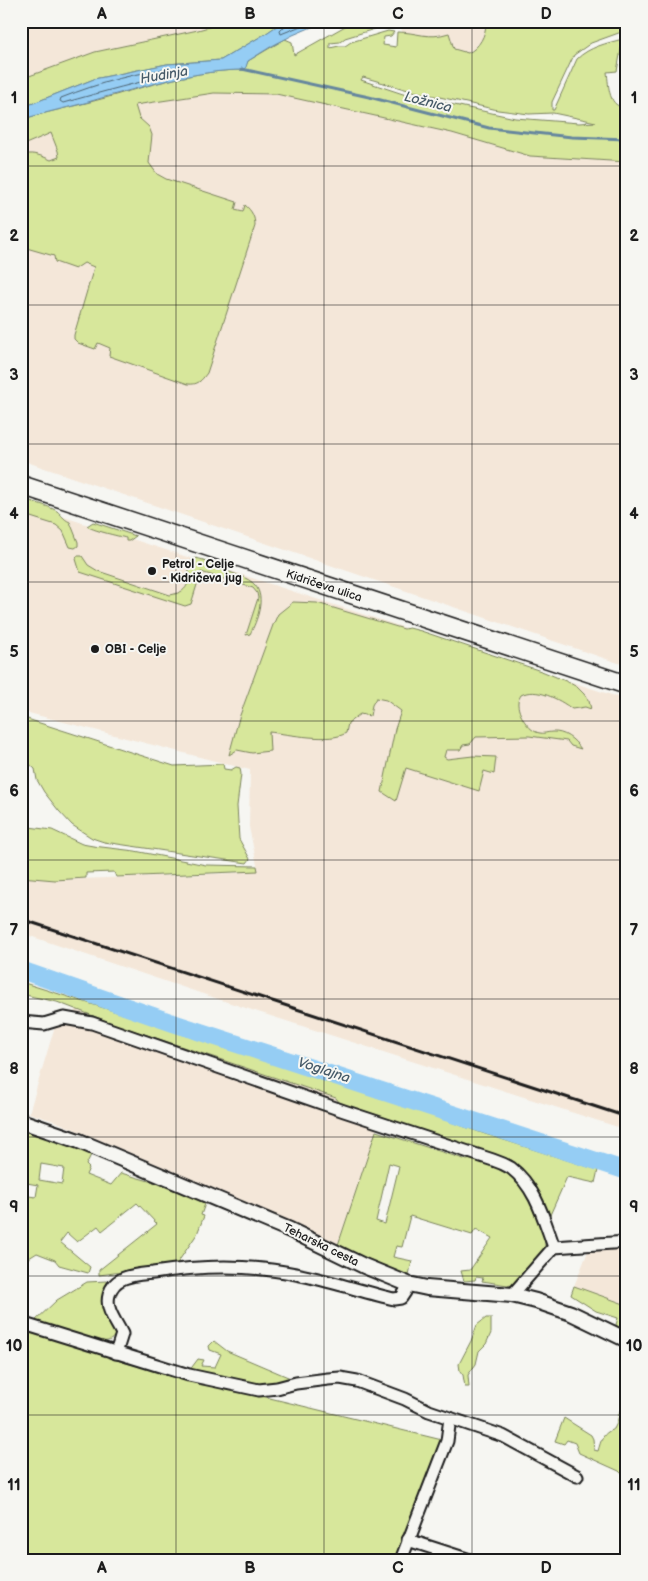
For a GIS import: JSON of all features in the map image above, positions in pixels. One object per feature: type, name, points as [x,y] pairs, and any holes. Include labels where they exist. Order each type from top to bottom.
[{"type":"main road","name":"Kidričeva ulica","points":[[21,485],[627,685]]},
{"type":"street","points":[[21,1022],[44,1024],[64,1018],[92,1023],[344,1111],[493,1160],[510,1168],[532,1192],[554,1247]]},
{"type":"street","name":"Teharska cesta","points":[[21,1121],[80,1141],[290,1230],[364,1266],[408,1284],[426,1288],[512,1295],[536,1301],[571,1313],[627,1340]]},
{"type":"street","points":[[512,1295],[554,1247],[627,1242]]},
{"type":"street","points":[[116,1353],[122,1334],[111,1314],[108,1298],[113,1286],[127,1276],[178,1268],[235,1267],[265,1269],[394,1299],[401,1298],[408,1284]]},
{"type":"street","points":[[21,1323],[189,1375],[259,1390],[328,1379],[340,1378],[357,1381],[450,1418],[503,1436],[576,1476]]},
{"type":"street","points":[[401,1560],[447,1441],[450,1418]]},
{"type":"street","points":[[408,1540],[470,1560]]},
{"type":"shaded area","points":[[21,21],[230,21],[198,30],[95,52],[21,79]]},
{"type":"shaded area","points":[[400,21],[491,21],[486,23],[484,37],[468,53],[454,49],[451,44],[438,36],[428,37],[402,32]]},
{"type":"shaded area","points":[[214,93],[276,94],[452,133],[530,156],[627,162],[627,666],[21,460],[21,146],[51,133],[135,105]]},
{"type":"shaded area","points":[[21,503],[627,700],[627,1130],[224,1001],[21,933],[21,877],[55,880],[233,873],[258,870],[249,827],[250,770],[21,711]]},
{"type":"shaded area","points":[[75,1009],[117,1025],[336,1098],[342,1106],[380,1119],[338,1245],[295,1223],[57,1122],[29,1113],[55,1026],[64,1023],[72,1024]]},
{"type":"shaded area","points":[[627,1247],[627,1305],[574,1286],[589,1249]]},
{"type":"green space","points":[[230,21],[284,21],[221,60],[167,64],[94,79],[21,108],[21,79],[95,52],[198,30]]},
{"type":"green space","points":[[348,21],[400,21],[401,26],[381,27],[345,38],[340,42],[330,43],[330,48],[345,46],[351,42],[388,31],[394,32],[391,36],[384,37],[383,45],[396,47],[397,32],[428,36],[449,33],[454,49],[468,53],[479,44],[486,28],[486,23],[491,21],[627,21],[627,30],[591,43],[574,55],[552,102],[552,110],[554,110],[577,59],[593,48],[623,39],[617,71],[607,72],[609,90],[613,100],[621,107],[627,107],[627,162],[530,156],[452,133],[276,94],[214,93],[135,105],[139,118],[149,127],[152,135],[149,163],[157,174],[166,179],[237,202],[235,210],[243,212],[245,205],[253,214],[255,226],[207,373],[199,382],[188,384],[109,356],[110,348],[98,343],[95,349],[78,343],[74,339],[74,335],[94,267],[84,263],[75,269],[55,262],[54,256],[23,247],[21,251],[21,156],[33,154],[51,160],[59,157],[51,133],[21,146],[21,123],[30,117],[174,79],[191,75],[244,70],[248,61],[285,39],[292,42],[294,55],[347,25]],"holes":[[[363,77],[408,90],[498,110],[529,114],[553,113],[596,122],[579,123],[515,118],[403,94],[361,80]]]},
{"type":"green space","points":[[21,498],[57,511],[70,522],[78,546],[75,548],[70,547],[63,531],[56,525],[21,514]]},
{"type":"green space","points":[[93,522],[136,536],[126,541],[126,538],[87,526]]},
{"type":"green space","points":[[77,556],[82,556],[88,565],[98,571],[170,595],[186,588],[190,562],[195,558],[203,560],[245,578],[255,585],[260,596],[260,603],[255,623],[250,634],[246,635],[258,598],[253,588],[201,572],[191,604],[185,606],[80,572],[76,559]]},
{"type":"green space","points":[[293,602],[317,603],[404,629],[409,628],[421,631],[544,672],[568,682],[584,694],[589,701],[591,709],[585,707],[572,709],[561,701],[533,692],[521,695],[518,706],[524,721],[536,732],[565,734],[581,749],[571,746],[567,741],[529,736],[476,737],[470,744],[463,745],[460,750],[446,750],[444,757],[447,759],[473,756],[496,757],[494,774],[484,771],[479,791],[406,768],[396,801],[382,792],[395,729],[401,711],[386,700],[376,698],[372,705],[370,716],[360,714],[348,723],[346,733],[339,736],[320,738],[269,732],[270,751],[252,753],[237,750],[229,755],[239,718],[273,625],[278,614]]},
{"type":"green space","points":[[21,717],[174,766],[223,764],[224,769],[240,768],[237,806],[239,839],[250,859],[247,863],[104,842],[92,838],[72,825],[59,811],[37,780],[35,769],[21,756]]},
{"type":"green space","points":[[21,826],[52,830],[82,844],[135,851],[206,865],[257,866],[258,871],[116,877],[114,872],[86,873],[86,878],[55,880],[21,877]]},
{"type":"green space","points":[[21,982],[311,1073],[485,1134],[598,1170],[595,1183],[567,1177],[550,1215],[534,1186],[512,1160],[342,1106],[336,1098],[117,1025],[57,1002],[21,994]]},
{"type":"green space","points":[[21,1127],[92,1153],[86,1165],[89,1168],[86,1175],[111,1185],[121,1173],[156,1183],[160,1182],[206,1201],[201,1215],[204,1216],[197,1234],[176,1265],[99,1275],[99,1270],[157,1224],[137,1203],[102,1231],[98,1226],[77,1242],[67,1233],[60,1242],[90,1267],[88,1273],[59,1265],[55,1260],[37,1253],[21,1263],[21,1195],[36,1197],[38,1185],[21,1182]],"holes":[[[41,1164],[64,1168],[62,1184],[39,1180]]]},
{"type":"green space","points":[[376,1131],[467,1160],[479,1161],[506,1172],[520,1184],[530,1201],[542,1230],[545,1247],[541,1257],[514,1286],[482,1281],[483,1278],[476,1277],[475,1280],[464,1281],[461,1271],[470,1270],[492,1238],[476,1229],[472,1235],[410,1216],[402,1247],[396,1246],[393,1257],[412,1261],[409,1275],[387,1268],[338,1245]],"holes":[[[389,1163],[399,1166],[385,1224],[376,1221]]]},
{"type":"green space","points":[[106,1281],[109,1283],[102,1299],[116,1334],[111,1340],[100,1341],[34,1322],[57,1300],[87,1282]]},
{"type":"green space","points":[[574,1286],[627,1305],[627,1335],[615,1328],[618,1318],[596,1311],[571,1295]]},
{"type":"green space","points":[[486,1318],[491,1318],[491,1333],[486,1344],[479,1351],[476,1364],[468,1375],[469,1387],[465,1387],[459,1364],[477,1325]]},
{"type":"green space","points":[[21,1328],[126,1363],[442,1440],[396,1560],[21,1560]]},
{"type":"green space","points":[[214,1341],[227,1351],[295,1380],[260,1386],[189,1371],[198,1359],[204,1360],[201,1366],[215,1367],[221,1354],[210,1350],[209,1346]]},
{"type":"green space","points":[[627,1406],[627,1479],[619,1471],[579,1453],[575,1443],[567,1440],[564,1444],[555,1441],[564,1418],[591,1435],[594,1450],[598,1451],[604,1435],[614,1429],[620,1410]]},
{"type":"water","name":"Hudinja","points":[[284,21],[326,21],[272,46],[248,61],[245,70],[191,75],[174,79],[30,117],[21,123],[21,108],[94,79],[167,64],[221,60]]},
{"type":"waterway","name":"Ložnica","points":[[242,69],[369,97],[489,128],[572,137],[627,139]]},
{"type":"waterway","name":"Voglajna","points":[[21,970],[173,1023],[627,1171]]},
{"type":"railway","points":[[21,919],[627,1117]]},
{"type":"place","name":"Petrol - Celje - Kidričeva jug","points":[[152,571]]},
{"type":"place","name":"OBI - Celje","points":[[95,649]]}]
